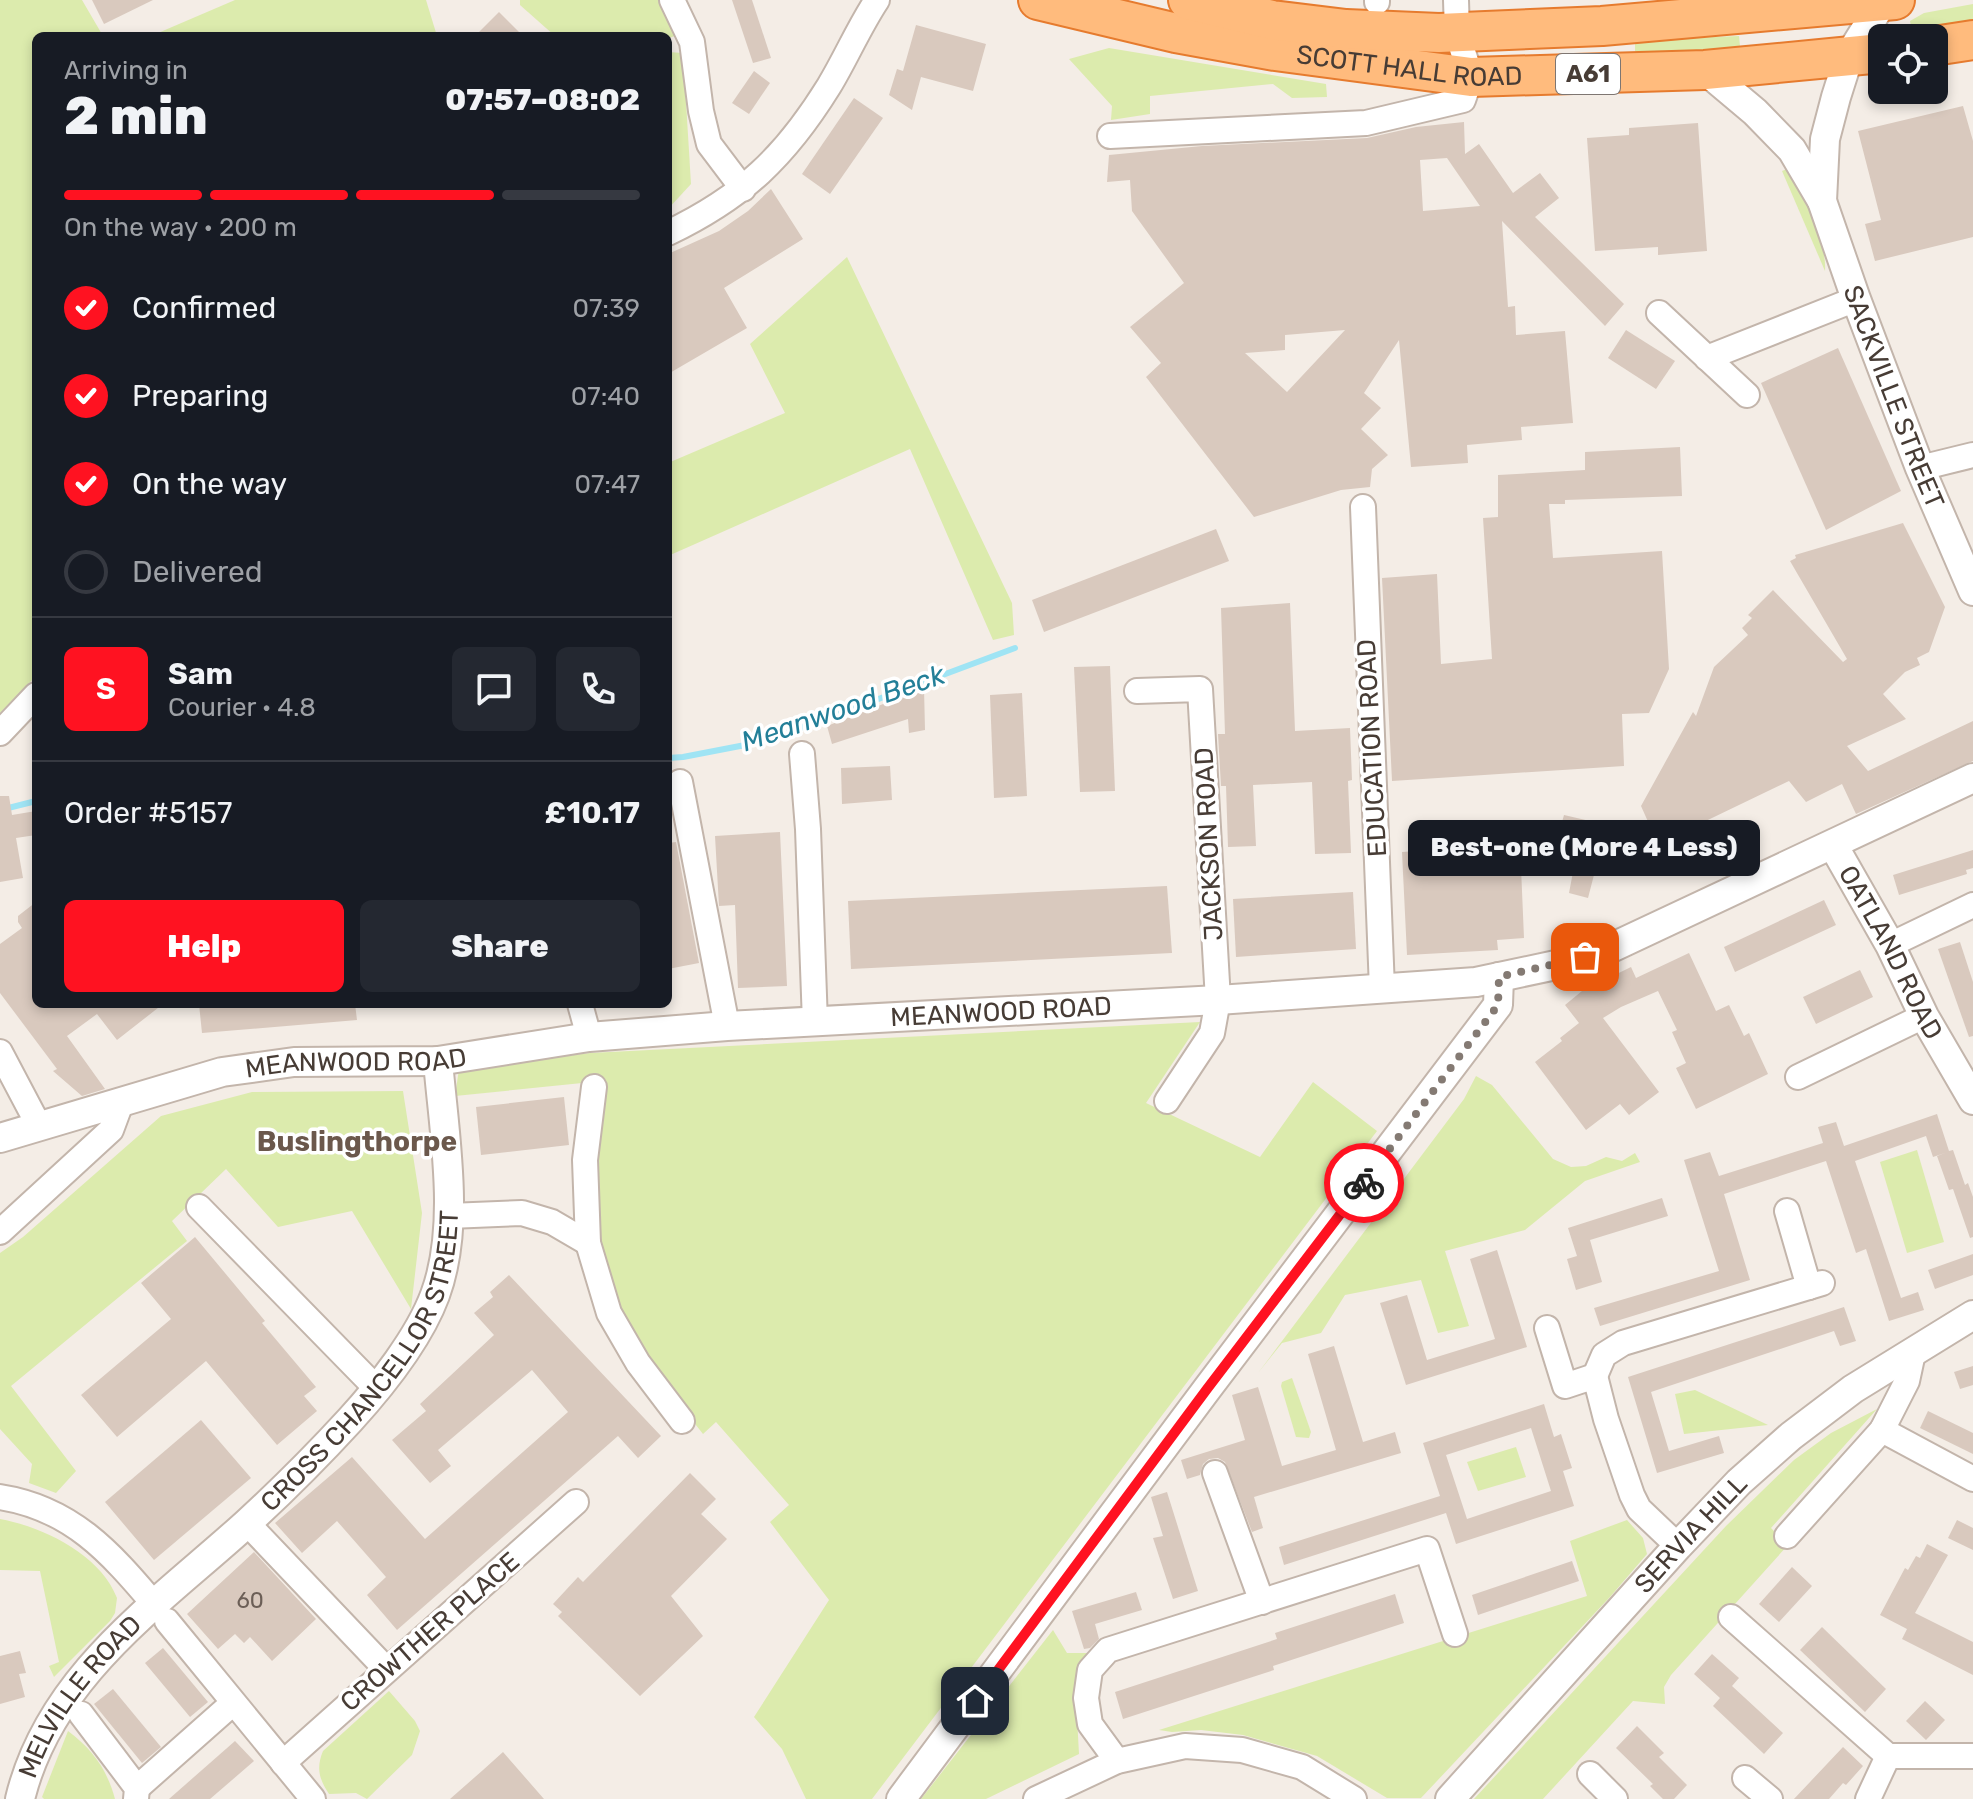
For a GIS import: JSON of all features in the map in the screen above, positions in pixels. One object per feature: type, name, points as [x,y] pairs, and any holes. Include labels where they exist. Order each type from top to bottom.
[{"type":"highway","name":"SCOTT HALL ROAD","points":[[1038,0],[1181,11],[1346,29],[1456,16],[1602,26],[1888,1]]},
{"type":"highway","name":"SCOTT HALL ROAD","points":[[1181,11],[1275,51],[1471,77],[1705,70],[1866,54]]},
{"type":"highway","points":[[1948,44],[1973,40]]},
{"type":"street","points":[[672,0],[692,42],[701,111],[709,144],[743,189]]},
{"type":"street","points":[[672,231],[709,214],[743,189],[778,156],[828,87],[877,0]]},
{"type":"street","name":"SACKVILLE STREET","points":[[1822,201],[1825,139],[1888,1]]},
{"type":"street","points":[[1110,136],[1366,123],[1463,100],[1471,77],[1456,16]]},
{"type":"street","name":"SACKVILLE STREET","points":[[1705,70],[1755,112],[1792,150],[1822,201],[1920,468],[1973,591]]},
{"type":"street","points":[[1707,358],[1856,299]]},
{"type":"street","points":[[1659,313],[1747,395]]},
{"type":"street","points":[[1920,468],[1973,455]]},
{"type":"street","name":"EDUCATION ROAD","points":[[1363,507],[1382,989]]},
{"type":"street","name":"JACKSON ROAD","points":[[1137,691],[1200,689],[1218,1000],[1212,1033],[1167,1101]]},
{"type":"street","points":[[0,733],[32,699]]},
{"type":"street","points":[[802,754],[815,1023]]},
{"type":"street","name":"MEANWOOD ROAD","points":[[0,1138],[222,1072],[294,1062],[438,1061],[589,1037],[727,1026],[1218,1000],[1476,982],[1570,962],[1611,948],[1973,778]]},
{"type":"street","points":[[680,782],[727,1026]]},
{"type":"street","name":"OATLAND ROAD","points":[[1833,845],[1890,945],[1924,1016],[1973,1100]]},
{"type":"street","points":[[1890,945],[1973,905]]},
{"type":"street","points":[[901,1799],[1498,1005],[1499,977]]},
{"type":"street","points":[[581,1008],[589,1037]]},
{"type":"street","points":[[1798,1077],[1924,1016]]},
{"type":"street","points":[[0,1052],[39,1126]]},
{"type":"street","name":"CROSS CHANCELLOR STREET","points":[[160,1613],[313,1460],[378,1390],[435,1296],[445,1255],[449,1216],[438,1061]]},
{"type":"street","points":[[594,1087],[585,1160],[588,1243],[609,1313],[638,1363],[682,1421]]},
{"type":"street","points":[[0,1232],[111,1130],[121,1103]]},
{"type":"street","points":[[199,1207],[378,1390]]},
{"type":"street","points":[[1678,1546],[1639,1509],[1632,1495],[1595,1376],[1604,1355],[1623,1343],[1816,1285],[1787,1211]]},
{"type":"street","points":[[449,1216],[522,1213],[552,1222],[588,1243]]},
{"type":"street","name":"SERVIA HILL","points":[[1450,1799],[1739,1482],[1791,1436],[1853,1389],[1973,1315]]},
{"type":"street","points":[[1547,1328],[1565,1386],[1595,1376]]},
{"type":"street","points":[[1787,1536],[1882,1430],[1907,1381],[1913,1353]]},
{"type":"street","points":[[1882,1430],[1973,1479]]},
{"type":"street","points":[[1215,1473],[1262,1602]]},
{"type":"street","points":[[0,1497],[48,1510],[78,1527],[113,1556],[313,1799]]},
{"type":"street","name":"CROWTHER PLACE","points":[[283,1763],[576,1502]]},
{"type":"street","points":[[247,1523],[386,1669]]},
{"type":"street","points":[[1117,1761],[1090,1724],[1086,1698],[1090,1670],[1108,1650],[1427,1549],[1455,1634]]},
{"type":"street","name":"MELVILLE ROAD","points":[[20,1799],[30,1764],[66,1696],[105,1651],[160,1613]]},
{"type":"street","points":[[1731,1617],[1888,1756],[1973,1756]]},
{"type":"street","points":[[81,1714],[136,1793],[233,1703]]},
{"type":"street","points":[[1036,1799],[1117,1761],[1185,1746],[1242,1750],[1302,1767],[1354,1799]]},
{"type":"street","points":[[1868,1799],[1888,1756]]},
{"type":"street","points":[[1590,1774],[1615,1799]]},
{"type":"street","points":[[1745,1778],[1770,1799]]},
{"type":"green space","points":[[0,0],[82,0],[101,32],[32,32],[32,680],[0,713]]},
{"type":"green space","points":[[235,0],[426,0],[436,32],[160,32]]},
{"type":"green space","points":[[520,0],[662,0],[679,35],[672,37],[672,32],[550,32],[520,5]]},
{"type":"green space","points":[[1973,4],[1973,27],[1948,31],[1948,24],[1911,24],[1910,21],[1924,13]]},
{"type":"green space","points":[[1739,36],[1741,57],[1663,56],[1635,51],[1635,40]]},
{"type":"green space","points":[[1109,48],[1326,84],[1327,97],[1292,98],[1273,84],[1150,96],[1150,114],[1111,120],[1112,106],[1069,59]]},
{"type":"green space","points":[[672,52],[683,53],[691,184],[672,205]]},
{"type":"green space","points":[[1787,169],[1818,232],[1825,271],[1782,171]]},
{"type":"green space","points":[[847,257],[1012,603],[1014,635],[993,640],[910,449],[672,554],[672,461],[785,413],[750,344]]},
{"type":"green space","points":[[1200,1022],[1146,1103],[1260,1157],[1313,1082],[1377,1131],[872,1799],[806,1799],[782,1749],[754,1717],[829,1600],[770,1522],[789,1505],[716,1422],[703,1434],[647,1363],[617,1313],[591,1225],[602,1081],[455,1096],[459,1069],[590,1053]]},
{"type":"green space","points":[[1476,1076],[1492,1085],[1553,1159],[1571,1167],[1586,1166],[1606,1157],[1622,1161],[1635,1153],[1640,1162],[1585,1181],[1525,1230],[1445,1251],[1469,1326],[1438,1333],[1421,1280],[1345,1295],[1321,1333],[1282,1343],[1258,1373],[1464,1099]]},
{"type":"green space","points":[[403,1091],[422,1213],[411,1309],[352,1211],[278,1227],[226,1169],[172,1221],[187,1241],[11,1386],[76,1471],[56,1493],[29,1483],[32,1464],[0,1429],[0,1253],[23,1237],[161,1116],[252,1092]]},
{"type":"green space","points":[[1917,1150],[1944,1242],[1907,1253],[1880,1162]]},
{"type":"green space","points":[[1292,1378],[1311,1432],[1309,1438],[1296,1437],[1281,1386],[1282,1382]]},
{"type":"green space","points":[[1695,1390],[1768,1425],[1684,1434],[1675,1394]]},
{"type":"green space","points":[[1877,1409],[1771,1528],[1788,1545],[1671,1675],[1664,1687],[1665,1704],[1633,1701],[1543,1799],[1474,1799],[1726,1526],[1794,1460],[1831,1433]]},
{"type":"green space","points":[[1516,1447],[1526,1477],[1478,1491],[1467,1462]]},
{"type":"green space","points":[[0,1519],[34,1529],[68,1545],[98,1568],[117,1598],[115,1613],[110,1621],[54,1677],[49,1666],[59,1662],[40,1571],[0,1570]]},
{"type":"green space","points":[[1627,1520],[1643,1538],[1647,1554],[1421,1798],[1387,1798],[1317,1756],[1243,1735],[1201,1730],[1159,1730],[1587,1596],[1570,1541]]},
{"type":"green space","points":[[1053,1630],[1067,1653],[1095,1653],[1076,1699],[1079,1754],[986,1799],[921,1799]]},
{"type":"green space","points":[[389,1691],[420,1731],[412,1755],[367,1799],[356,1793],[329,1794],[320,1773],[323,1751]]},
{"type":"green space","points":[[68,1731],[98,1760],[115,1799],[42,1797]]},
{"type":"building","points":[[92,0],[153,0],[104,24]]},
{"type":"building","points":[[732,0],[752,0],[771,58],[753,63]]},
{"type":"building","points":[[499,12],[519,32],[479,32]]},
{"type":"building","points":[[916,25],[986,44],[973,91],[921,77],[912,110],[889,95],[897,69],[903,71]]},
{"type":"building","points":[[754,71],[770,83],[749,114],[732,103]]},
{"type":"building","points":[[854,98],[883,118],[830,194],[802,174]]},
{"type":"building","points":[[1963,106],[1973,141],[1973,237],[1875,261],[1865,224],[1881,220],[1858,131]]},
{"type":"building","points":[[1464,122],[1465,154],[1479,144],[1513,193],[1540,173],[1559,198],[1535,217],[1624,304],[1605,326],[1502,221],[1508,307],[1515,306],[1516,335],[1565,331],[1573,423],[1521,427],[1522,440],[1467,445],[1468,463],[1411,467],[1399,340],[1364,393],[1381,408],[1361,429],[1388,455],[1372,469],[1370,487],[1341,490],[1254,517],[1146,377],[1161,363],[1130,327],[1184,283],[1132,211],[1130,180],[1107,182],[1109,155],[1202,146],[1367,138],[1416,127]],"holes":[[[1447,158],[1480,206],[1423,211],[1420,160]],[[1345,330],[1287,392],[1245,353],[1285,350],[1285,335]]]},
{"type":"building","points":[[1698,123],[1707,251],[1658,255],[1658,247],[1595,251],[1587,138],[1629,135],[1629,128]]},
{"type":"building","points":[[771,189],[803,239],[724,288],[747,328],[672,372],[672,252],[719,231],[748,211]]},
{"type":"building","points":[[1626,330],[1675,361],[1656,389],[1608,358]]},
{"type":"building","points":[[1838,348],[1901,491],[1826,530],[1761,383]]},
{"type":"building","points":[[1680,447],[1682,496],[1565,500],[1565,504],[1549,504],[1553,558],[1662,551],[1669,669],[1649,713],[1622,714],[1624,766],[1392,781],[1382,578],[1437,574],[1441,664],[1492,659],[1483,518],[1498,517],[1498,475],[1585,470],[1585,452]]},
{"type":"building","points":[[1903,523],[1945,607],[1929,652],[1917,658],[1920,665],[1905,672],[1883,694],[1906,719],[1847,746],[1868,771],[1973,721],[1973,761],[1856,814],[1842,784],[1806,802],[1789,781],[1658,844],[1641,806],[1693,712],[1696,716],[1714,667],[1748,635],[1742,628],[1752,618],[1748,615],[1773,590],[1843,662],[1847,659],[1790,561],[1796,558],[1795,555]]},
{"type":"building","points":[[1216,529],[1229,561],[1044,632],[1032,600]]},
{"type":"building","points":[[1290,603],[1295,731],[1350,728],[1352,780],[1348,781],[1351,853],[1315,854],[1312,782],[1253,785],[1256,846],[1228,847],[1226,786],[1221,786],[1218,734],[1225,734],[1221,608]]},
{"type":"building","points":[[1110,666],[1115,791],[1080,792],[1074,667]]},
{"type":"building","points":[[924,688],[925,730],[909,733],[908,719],[832,744],[827,726]]},
{"type":"building","points":[[1022,693],[1027,796],[994,798],[990,695]]},
{"type":"building","points":[[890,766],[892,800],[842,804],[841,768]]},
{"type":"building","points":[[0,796],[9,796],[12,815],[32,812],[32,836],[16,838],[23,878],[0,882]]},
{"type":"building","points":[[1564,815],[1607,825],[1588,898],[1569,893],[1573,872],[1550,864]]},
{"type":"building","points":[[780,832],[787,986],[738,988],[735,905],[719,906],[715,836]]},
{"type":"building","points":[[672,842],[676,842],[699,963],[672,968]]},
{"type":"building","points":[[1520,844],[1524,938],[1497,940],[1498,950],[1407,955],[1402,852]]},
{"type":"building","points":[[1973,850],[1973,868],[1966,870],[1967,874],[1899,895],[1893,875]]},
{"type":"building","points":[[1167,886],[1172,953],[851,969],[848,901]]},
{"type":"building","points":[[1353,892],[1356,949],[1236,957],[1233,899]]},
{"type":"building","points":[[1824,900],[1836,925],[1735,972],[1724,947]]},
{"type":"building","points":[[32,905],[32,1008],[158,1008],[117,1040],[97,1014],[67,1036],[105,1089],[82,1096],[53,1071],[57,1069],[0,993],[0,944],[22,928],[18,916]]},
{"type":"building","points":[[1960,942],[1973,982],[1973,1036],[1969,1037],[1938,949]]},
{"type":"building","points":[[1689,953],[1716,1011],[1729,1005],[1744,1036],[1749,1033],[1768,1074],[1696,1109],[1676,1068],[1686,1063],[1672,1032],[1677,1030],[1658,991],[1603,1018],[1659,1092],[1629,1115],[1620,1104],[1586,1130],[1535,1062],[1579,1023],[1565,1005],[1582,991],[1631,967],[1636,978]]},
{"type":"building","points":[[1860,970],[1873,997],[1816,1024],[1803,997]]},
{"type":"building","points":[[199,1008],[356,1008],[357,1020],[202,1033]]},
{"type":"building","points":[[564,1097],[569,1145],[481,1155],[476,1107]]},
{"type":"building","points":[[1937,1114],[1949,1151],[1953,1150],[1965,1185],[1968,1183],[1973,1197],[1973,1237],[1970,1238],[1953,1189],[1949,1190],[1937,1156],[1945,1153],[1933,1157],[1926,1136],[1855,1161],[1901,1298],[1918,1292],[1924,1310],[1889,1321],[1866,1249],[1856,1253],[1826,1161],[1724,1194],[1750,1280],[1600,1326],[1594,1308],[1719,1271],[1684,1160],[1710,1152],[1719,1176],[1823,1143],[1818,1127],[1836,1122],[1844,1146]]},
{"type":"building","points":[[1662,1198],[1668,1216],[1590,1240],[1602,1282],[1576,1290],[1567,1259],[1577,1256],[1568,1228]]},
{"type":"building","points":[[195,1237],[316,1387],[304,1396],[317,1411],[277,1445],[206,1361],[117,1437],[81,1395],[171,1319],[141,1283]]},
{"type":"building","points":[[1497,1250],[1527,1347],[1406,1385],[1380,1303],[1407,1295],[1427,1360],[1495,1339],[1470,1259]]},
{"type":"building","points":[[1973,1254],[1973,1275],[1935,1289],[1928,1270]]},
{"type":"building","points":[[509,1275],[661,1436],[638,1458],[618,1436],[397,1630],[367,1595],[386,1577],[337,1521],[302,1553],[275,1523],[352,1457],[425,1539],[568,1412],[532,1370],[438,1450],[451,1466],[430,1483],[392,1440],[426,1411],[420,1404],[494,1335],[474,1313],[493,1297],[490,1292]]},
{"type":"building","points":[[1844,1307],[1856,1341],[1840,1346],[1834,1331],[1651,1392],[1669,1451],[1719,1436],[1724,1453],[1657,1473],[1628,1377]]},
{"type":"building","points":[[1334,1346],[1363,1442],[1395,1432],[1401,1453],[1254,1497],[1263,1528],[1252,1532],[1225,1462],[1218,1458],[1209,1459],[1203,1464],[1200,1475],[1187,1479],[1181,1460],[1245,1440],[1232,1395],[1258,1387],[1282,1466],[1336,1450],[1308,1354]]},
{"type":"building","points":[[1973,1366],[1973,1385],[1960,1389],[1954,1372]]},
{"type":"building","points":[[1544,1404],[1554,1437],[1561,1434],[1572,1468],[1563,1471],[1574,1506],[1456,1544],[1446,1513],[1284,1565],[1279,1547],[1440,1496],[1423,1443]],"holes":[[[1531,1428],[1551,1491],[1467,1519],[1446,1455]]]},
{"type":"building","points":[[1928,1411],[1973,1433],[1973,1454],[1920,1428]]},
{"type":"building","points":[[201,1420],[251,1478],[154,1560],[105,1502]]},
{"type":"building","points":[[690,1473],[716,1499],[701,1514],[727,1539],[671,1596],[703,1636],[640,1696],[558,1616],[562,1612],[553,1604],[578,1577],[583,1582]]},
{"type":"building","points":[[1167,1492],[1198,1591],[1173,1599],[1153,1538],[1163,1536],[1151,1497]]},
{"type":"building","points":[[1957,1520],[1973,1528],[1973,1550],[1948,1538]]},
{"type":"building","points":[[1927,1544],[1948,1555],[1915,1613],[1973,1642],[1973,1675],[1902,1639],[1907,1629],[1880,1615],[1905,1568],[1908,1570],[1916,1556],[1920,1558]]},
{"type":"building","points":[[254,1552],[316,1619],[272,1661],[250,1637],[244,1643],[235,1634],[218,1649],[187,1614]]},
{"type":"building","points":[[1572,1561],[1579,1581],[1478,1615],[1472,1595]]},
{"type":"building","points":[[1792,1567],[1812,1586],[1779,1622],[1759,1604]]},
{"type":"building","points":[[1136,1592],[1142,1610],[1095,1624],[1099,1639],[1090,1648],[1084,1649],[1072,1611]]},
{"type":"building","points":[[1395,1594],[1404,1623],[1273,1666],[1274,1670],[1123,1719],[1115,1692],[1277,1639],[1275,1633]]},
{"type":"building","points":[[1822,1627],[1886,1689],[1865,1712],[1800,1650]]},
{"type":"building","points":[[163,1648],[208,1702],[190,1717],[145,1663]]},
{"type":"building","points":[[20,1651],[26,1673],[19,1674],[25,1697],[0,1704],[0,1656]]},
{"type":"building","points":[[1712,1654],[1739,1678],[1732,1686],[1783,1733],[1764,1754],[1713,1706],[1720,1698],[1694,1674]]},
{"type":"building","points":[[113,1689],[161,1747],[142,1763],[94,1704]]},
{"type":"building","points":[[1925,1701],[1945,1720],[1926,1740],[1906,1721]]},
{"type":"building","points":[[1637,1726],[1664,1753],[1659,1757],[1687,1785],[1674,1799],[1663,1799],[1650,1786],[1653,1784],[1616,1748]]},
{"type":"building","points":[[235,1741],[254,1761],[210,1799],[169,1799]]},
{"type":"building","points":[[1843,1747],[1863,1766],[1846,1785],[1843,1783],[1829,1799],[1794,1799]]},
{"type":"building","points":[[503,1752],[544,1799],[450,1799],[483,1770]]},
{"type":"waterway","name":"Meanwood Beck","points":[[672,758],[766,741],[1015,648]]},
{"type":"waterway","name":"Meanwood Beck","points":[[0,810],[32,802]]},
{"type":"way so far","points":[[1364,1183],[1498,1005],[1499,977],[1585,957]]},
{"type":"place","name":"Best-one (More 4 Less)","points":[[1585,957]]},
{"type":"district","name":"Buslingthorpe","points":[[357,1141]]},
{"type":"route","points":[[975,1701],[1364,1183]]}]
